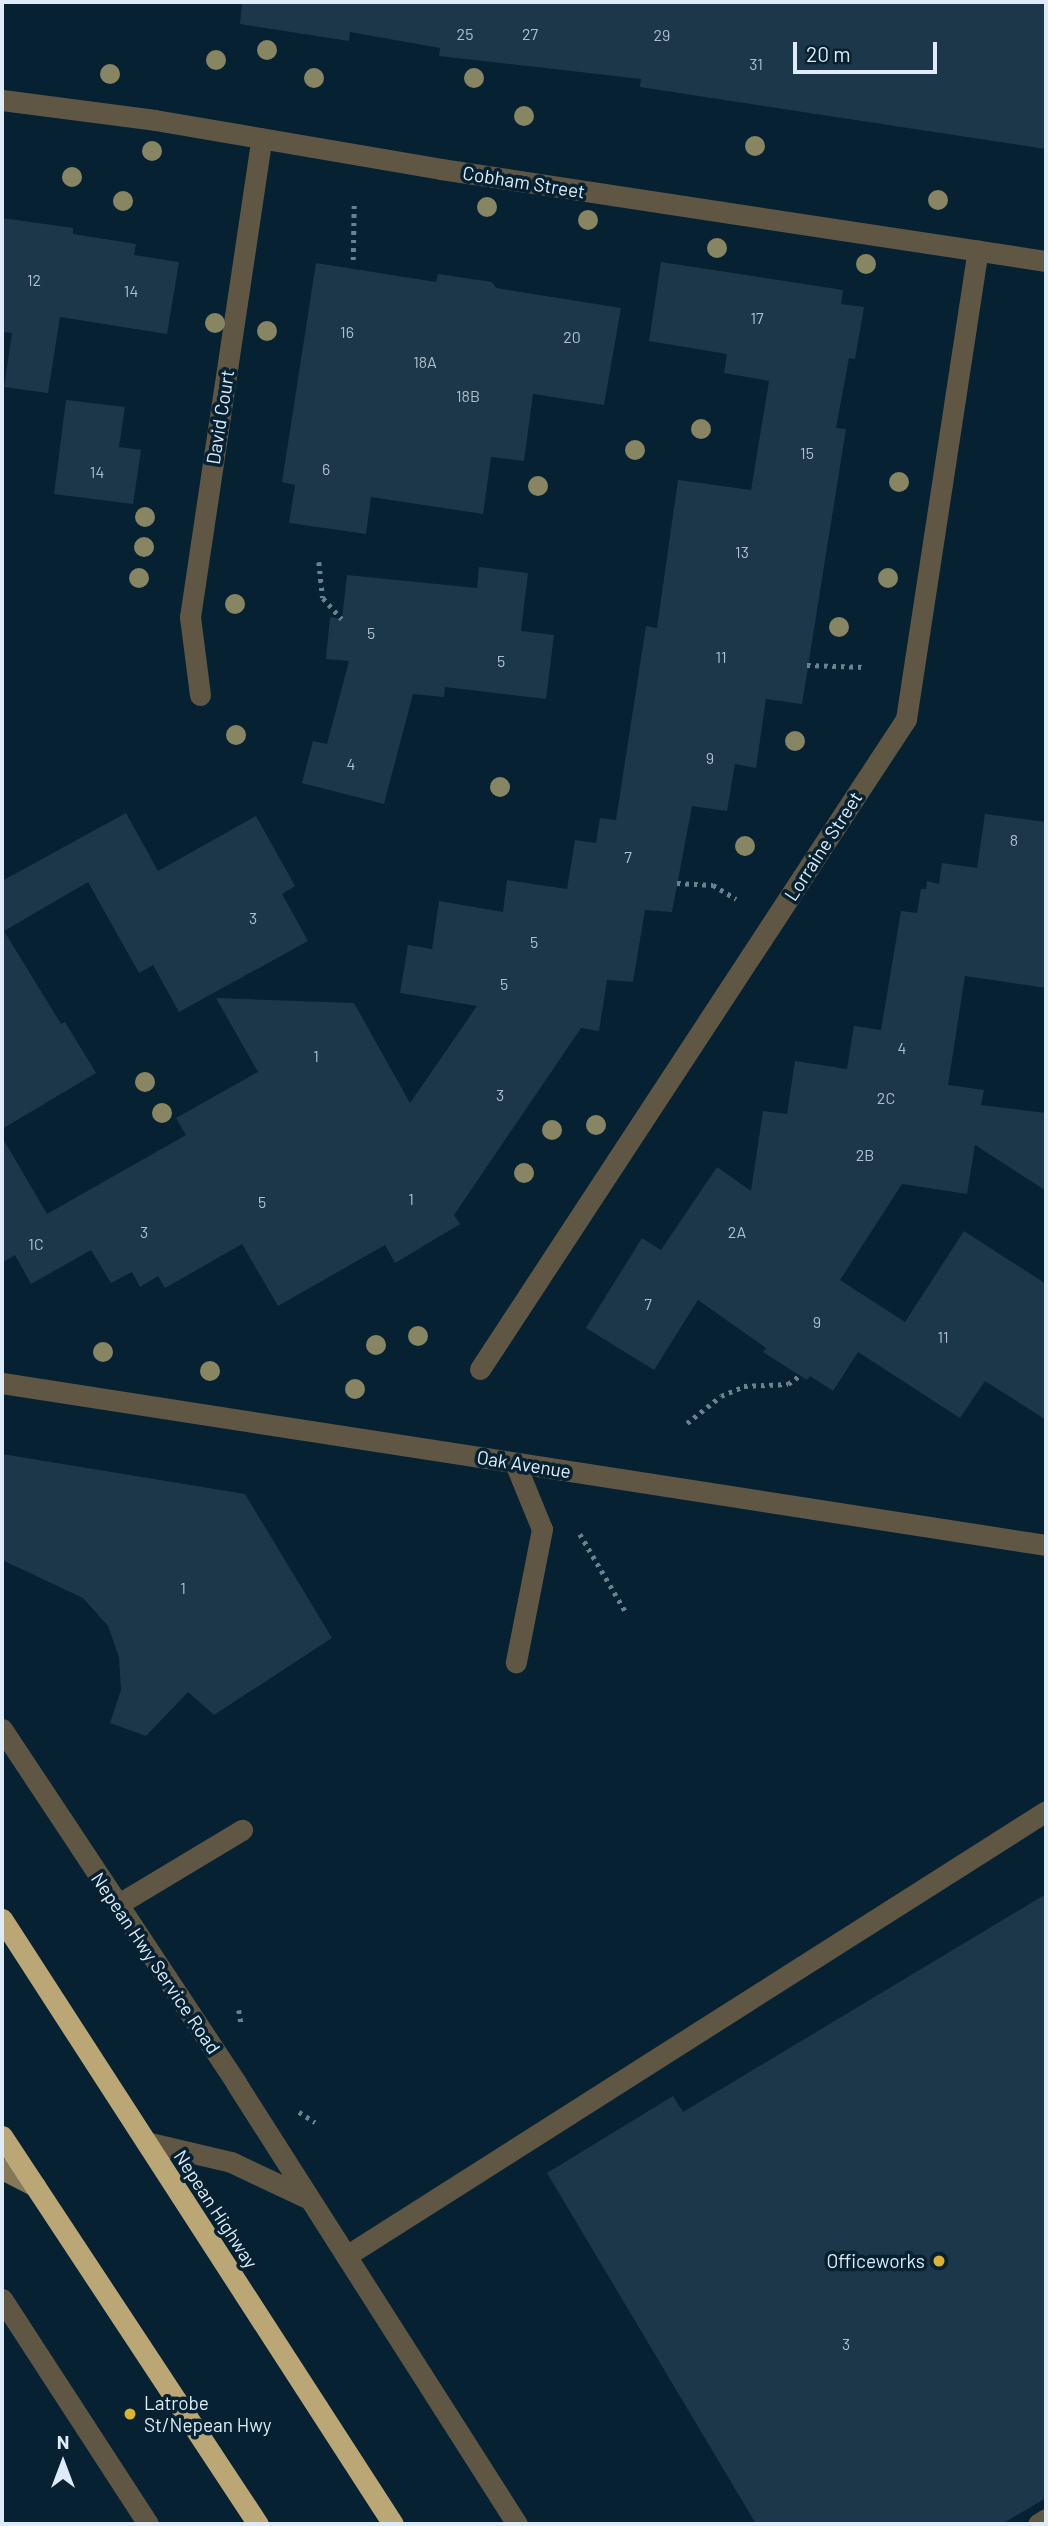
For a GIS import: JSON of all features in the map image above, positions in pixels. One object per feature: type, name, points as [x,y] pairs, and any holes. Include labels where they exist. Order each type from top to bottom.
[{"type":"highway","name":"Nepean Highway","points":[[2,1919],[393,2524]]},
{"type":"highway","points":[[2,2136],[258,2524]]},
{"type":"street","name":"Cobham Street","points":[[2,100],[1046,261]]},
{"type":"street","name":"David Court","points":[[200,695],[190,617],[262,138]]},
{"type":"street","name":"Lorraine Street","points":[[480,1369],[906,719],[978,251]]},
{"type":"street","name":"Oak Avenue","points":[[2,1383],[1046,1545]]},
{"type":"street","points":[[515,1463],[541,1529],[516,1662]]},
{"type":"street","name":"Nepean Hwy Service Road","points":[[2,1729],[346,2256],[517,2524]]},
{"type":"street","points":[[346,2256],[1046,1811]]},
{"type":"street","points":[[117,1905],[242,1830]]},
{"type":"street","points":[[146,2142],[231,2162],[307,2198]]},
{"type":"street","points":[[2,2169],[36,2186]]},
{"type":"street","points":[[2,2299],[148,2524]]},
{"type":"street","points":[[1038,2524],[1046,2519]]},
{"type":"path","points":[[352,260],[354,202]]},
{"type":"path","points":[[319,562],[323,598],[342,618]]},
{"type":"path","points":[[807,665],[865,667]]},
{"type":"path","points":[[677,883],[713,884],[736,899]]},
{"type":"path","points":[[687,1423],[721,1396],[744,1386],[788,1384],[799,1376]]},
{"type":"path","points":[[580,1534],[626,1614]]},
{"type":"building","points":[[242,2],[1046,2],[1046,149],[640,87],[641,79],[439,56],[440,48],[350,32],[349,41],[240,24]]},
{"type":"building","points":[[2,218],[73,228],[73,234],[136,244],[134,255],[179,262],[167,334],[60,317],[48,393],[4,387],[12,333],[2,332]]},
{"type":"building","points":[[661,262],[843,290],[841,304],[864,307],[855,359],[849,358],[836,428],[846,429],[802,704],[766,699],[756,768],[735,764],[727,811],[692,806],[672,912],[645,910],[633,982],[607,980],[599,1031],[581,1028],[454,1215],[460,1224],[395,1263],[385,1245],[278,1306],[242,1244],[165,1288],[158,1276],[140,1287],[132,1272],[111,1283],[91,1250],[31,1284],[15,1255],[2,1263],[2,1137],[47,1214],[186,1135],[176,1118],[258,1072],[216,998],[354,1003],[410,1103],[477,1006],[400,993],[408,945],[432,949],[439,901],[503,912],[507,880],[567,889],[575,840],[596,843],[600,818],[616,820],[646,626],[657,628],[678,480],[751,490],[769,381],[724,373],[727,354],[649,341]]},
{"type":"building","points":[[316,263],[436,282],[438,274],[492,282],[496,288],[621,308],[604,405],[533,394],[524,461],[491,457],[483,514],[371,497],[366,534],[289,523],[295,485],[282,482]]},
{"type":"building","points":[[66,400],[125,407],[119,447],[141,450],[133,504],[54,494]]},
{"type":"building","points":[[479,567],[528,573],[521,631],[554,635],[546,699],[445,687],[444,697],[413,694],[384,804],[302,783],[313,741],[327,744],[349,661],[326,659],[330,617],[342,619],[347,575],[477,588]]},
{"type":"building","points":[[126,813],[158,871],[256,816],[295,886],[282,894],[308,941],[179,1012],[153,965],[139,973],[88,882],[4,931],[61,1024],[65,1022],[96,1073],[2,1129],[2,881]]},
{"type":"building","points":[[985,814],[1046,822],[1046,988],[965,976],[948,1085],[984,1090],[981,1105],[1046,1113],[1046,1191],[975,1145],[967,1194],[902,1184],[840,1280],[905,1322],[964,1231],[1046,1284],[1046,1420],[985,1381],[960,1418],[858,1352],[833,1391],[810,1376],[807,1380],[763,1352],[766,1348],[698,1300],[654,1370],[586,1328],[642,1238],[661,1250],[717,1167],[751,1191],[763,1111],[787,1114],[795,1061],[847,1069],[854,1026],[881,1030],[901,911],[917,913],[921,889],[926,889],[927,881],[939,884],[942,863],[977,868]]},
{"type":"building","points":[[2,1454],[245,1494],[332,1638],[214,1715],[188,1692],[146,1736],[110,1723],[121,1690],[119,1657],[108,1626],[83,1598],[2,1560]]},
{"type":"building","points":[[1046,1894],[1046,2498],[1002,2524],[756,2524],[547,2173],[673,2096],[683,2112]]},
{"type":"place","name":"Officeworks","points":[[939,2261]]},
{"type":"place","name":"Latrobe St/Nepean Hwy","points":[[130,2414]]}]
